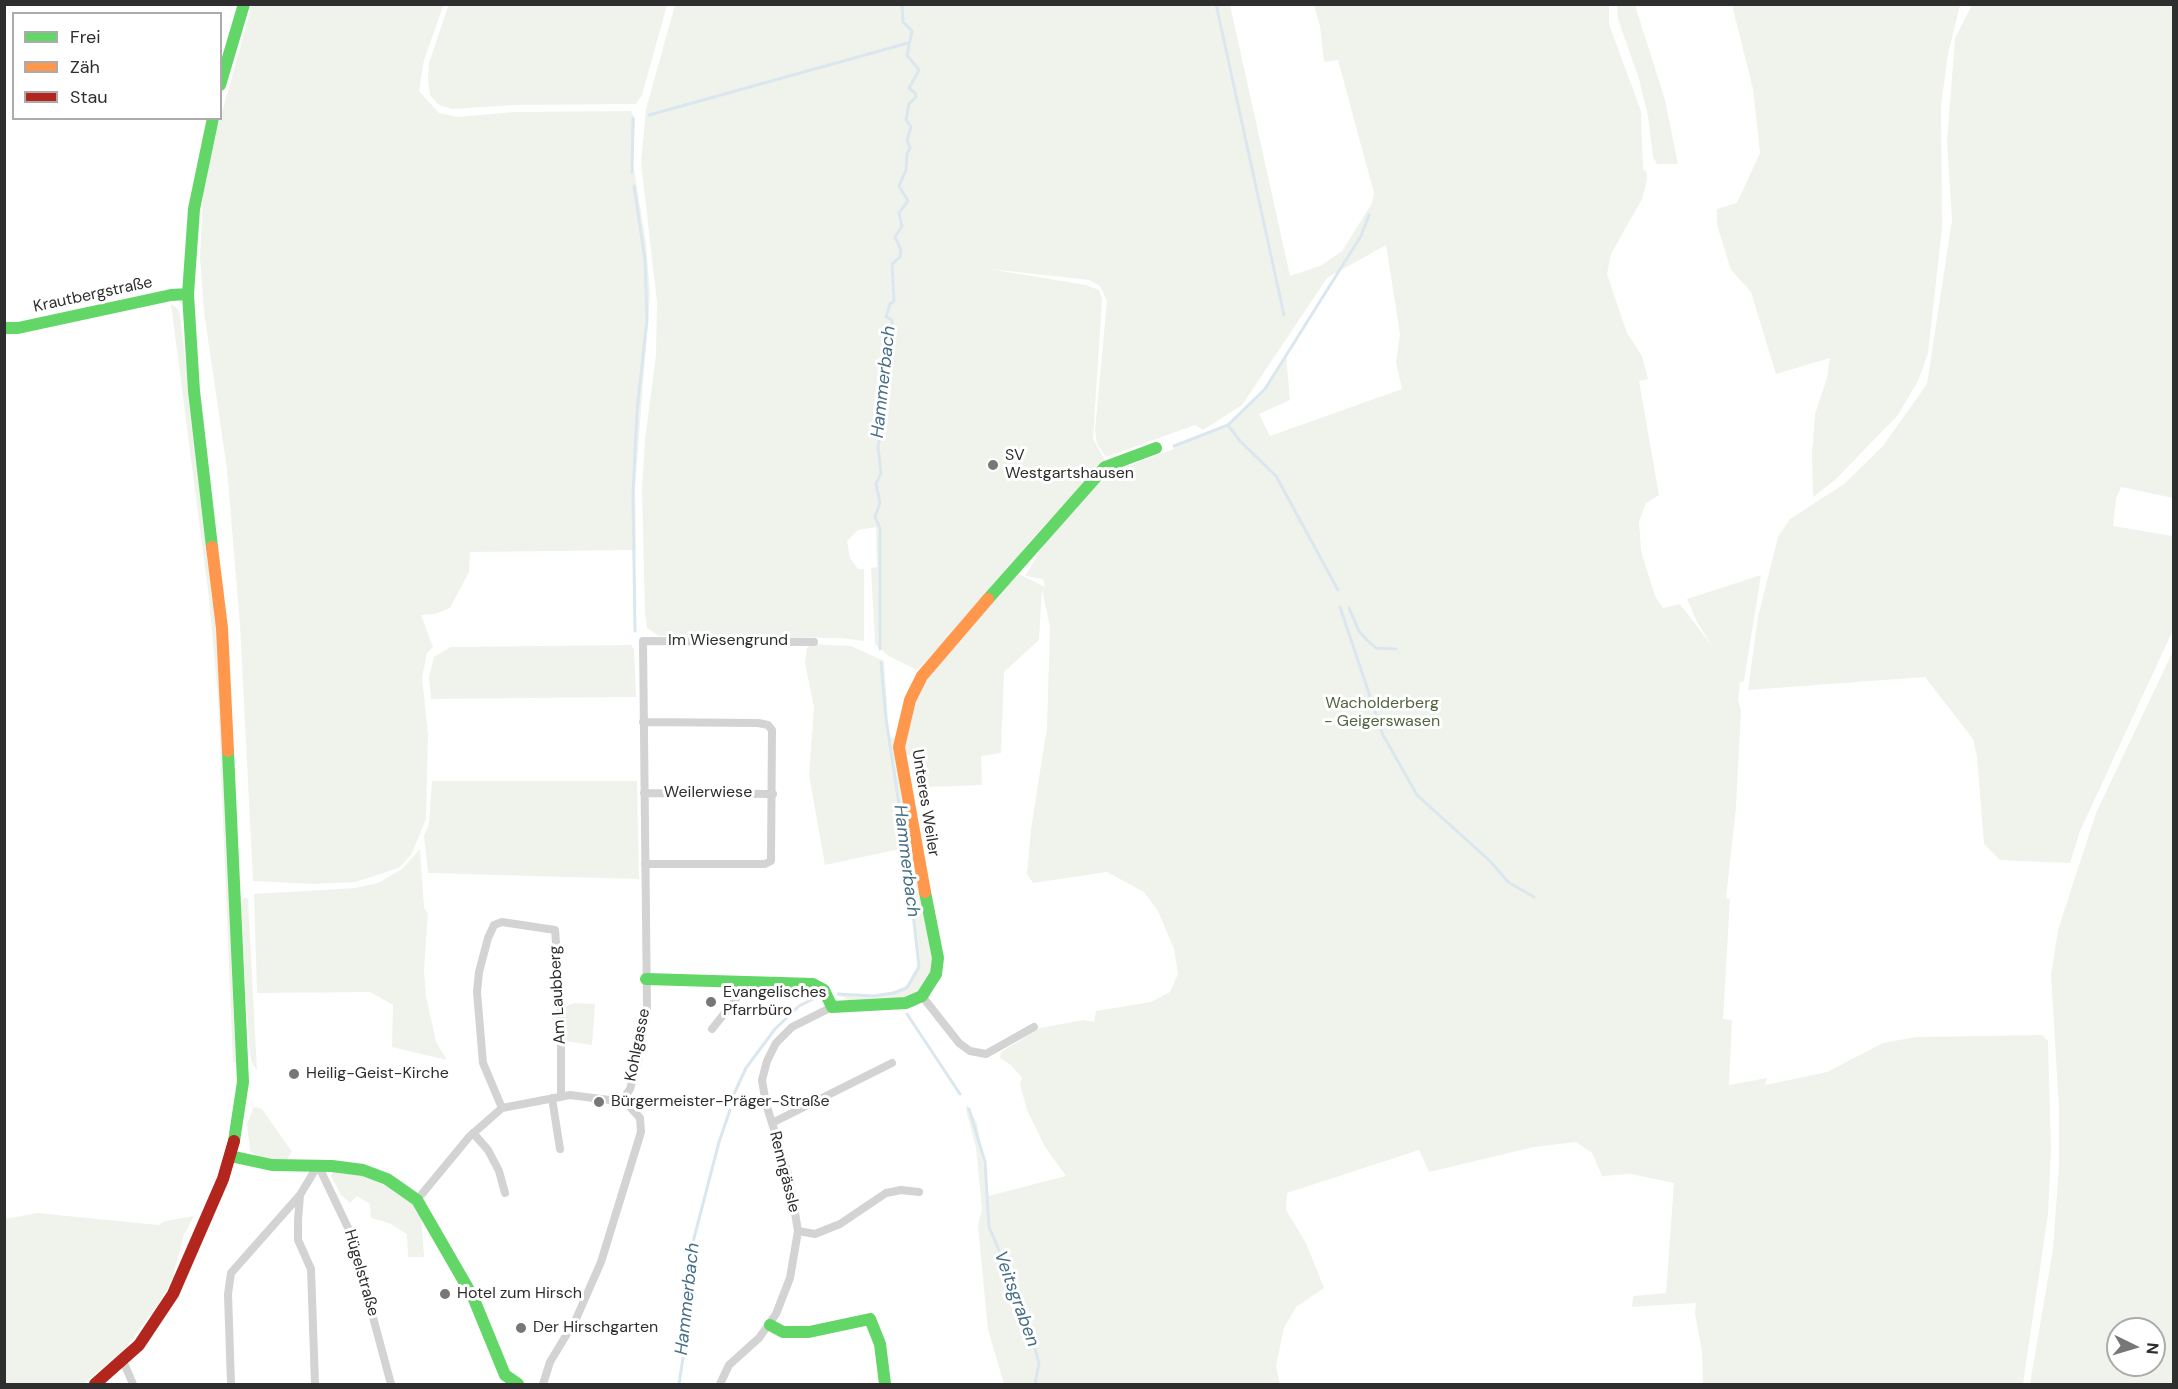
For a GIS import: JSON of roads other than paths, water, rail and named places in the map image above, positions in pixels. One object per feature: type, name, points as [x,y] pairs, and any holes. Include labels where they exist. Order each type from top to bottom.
[{"type":"street","points":[[222,78],[244,4]]},
{"type":"street","points":[[95,1384],[139,1345],[173,1294],[223,1179],[237,1130],[243,1082],[222,628],[194,391],[188,294],[194,209],[213,120]]},
{"type":"street","name":"Krautbergstraße","points":[[4,328],[18,328],[171,295],[188,294]]},
{"type":"street","name":"Unteres Weiler","points":[[922,996],[936,974],[938,958],[901,770],[899,747],[910,700],[922,676],[1089,481],[1105,466],[1156,447]]},
{"type":"street","name":"Im Wiesengrund","points":[[643,640],[814,642]]},
{"type":"street","name":"Kohlgasse","points":[[543,1384],[550,1362],[576,1319],[601,1262],[641,1132],[640,1118],[622,1099],[630,1089],[638,1061],[646,1010],[643,640]]},
{"type":"street","points":[[644,722],[768,725],[772,730],[771,861],[765,864],[645,864]]},
{"type":"street","name":"Weilerwiese","points":[[644,793],[772,794]]},
{"type":"street","name":"Am Laubberg","points":[[502,1108],[483,1063],[477,992],[478,972],[488,938],[494,925],[502,922],[555,930],[561,1005],[556,1097]]},
{"type":"street","points":[[646,979],[813,984],[824,990],[832,1007],[889,1006],[906,1003],[922,996],[959,1043],[970,1051],[986,1054],[1034,1027]]},
{"type":"street","points":[[712,1029],[736,999],[738,980]]},
{"type":"street","name":"Renngässle","points":[[720,1384],[729,1365],[770,1325],[790,1278],[798,1231],[789,1177],[772,1123],[762,1080],[767,1061],[776,1043],[792,1027],[832,1007]]},
{"type":"street","points":[[772,1123],[892,1064]]},
{"type":"street","points":[[417,1200],[473,1133],[502,1108],[556,1097],[617,1101],[622,1099]]},
{"type":"street","points":[[556,1097],[560,1149]]},
{"type":"street","points":[[473,1133],[488,1150],[499,1171],[505,1193]]},
{"type":"street","points":[[230,1156],[272,1165],[318,1165],[363,1170],[387,1179],[417,1200],[433,1224],[473,1297],[505,1375],[518,1384]]},
{"type":"street","points":[[231,1384],[228,1294],[231,1273],[300,1194],[318,1165]]},
{"type":"street","name":"Hügelstraße","points":[[318,1165],[350,1232],[392,1384]]},
{"type":"street","points":[[798,1231],[815,1234],[840,1224],[886,1193],[901,1190],[919,1192]]},
{"type":"street","points":[[300,1194],[298,1240],[311,1269],[315,1384]]},
{"type":"street","points":[[770,1325],[783,1332],[809,1332],[870,1319],[879,1344],[885,1384]]},
{"type":"street","points":[[123,1361],[133,1384]]},
{"type":"waterway","name":"Hammerbach","points":[[880,649],[880,528],[875,517],[880,503],[876,484],[881,473],[878,446],[883,424],[884,395],[882,388],[888,361],[885,340],[892,327],[892,320],[886,317],[890,304],[894,301],[892,264],[900,257],[901,250],[895,237],[902,226],[899,213],[908,201],[899,186],[906,170],[907,154],[910,148],[907,140],[911,127],[906,120],[909,104],[916,97],[909,88],[919,70],[907,55],[912,31],[903,22],[902,4]]},
{"type":"waterway","points":[[1216,4],[1284,315]]},
{"type":"waterway","points":[[649,115],[908,43]]},
{"type":"waterway","points":[[632,172],[633,118]]},
{"type":"waterway","points":[[634,186],[645,260],[647,320],[637,411],[633,494],[635,631]]},
{"type":"waterway","points":[[1174,446],[1228,425],[1265,389],[1361,236],[1369,215]]},
{"type":"waterway","points":[[1228,425],[1240,441],[1276,476],[1338,590]]},
{"type":"waterway","points":[[1340,607],[1383,735],[1417,795],[1491,862],[1508,882],[1534,897]]},
{"type":"waterway","points":[[1349,608],[1359,631],[1376,648],[1396,649]]},
{"type":"waterway","name":"Hammerbach","points":[[838,994],[873,996],[894,993],[907,988],[919,967],[906,850],[886,719],[881,662]]},
{"type":"waterway","name":"Hammerbach","points":[[733,1096],[746,1068],[775,1029],[799,1006],[817,997]]},
{"type":"waterway","name":"Veitsgraben","points":[[907,1014],[960,1094]]},
{"type":"waterway","name":"Veitsgraben","points":[[969,1109],[985,1162],[989,1227],[1005,1264],[1008,1287],[1016,1309],[1032,1338],[1039,1363],[1035,1384]]},
{"type":"waterway","name":"Hammerbach","points":[[679,1384],[685,1345],[683,1318],[693,1242],[719,1142],[730,1110]]},
{"type":"place","name":"SV Westgartshausen","points":[[993,465]]},
{"type":"place","name":"Evangelisches Pfarrbüro","points":[[711,1002]]},
{"type":"place","name":"Heilig-Geist-Kirche","points":[[294,1074]]},
{"type":"place","name":"Bürgermeister-Präger-Straße","points":[[599,1102]]},
{"type":"place","name":"Hotel zum Hirsch","points":[[445,1294]]},
{"type":"place","name":"Der Hirschgarten","points":[[521,1328]]},
{"type":"park label","name":"Wacholderberg - Geigerswasen","points":[[1382,713]]}]
